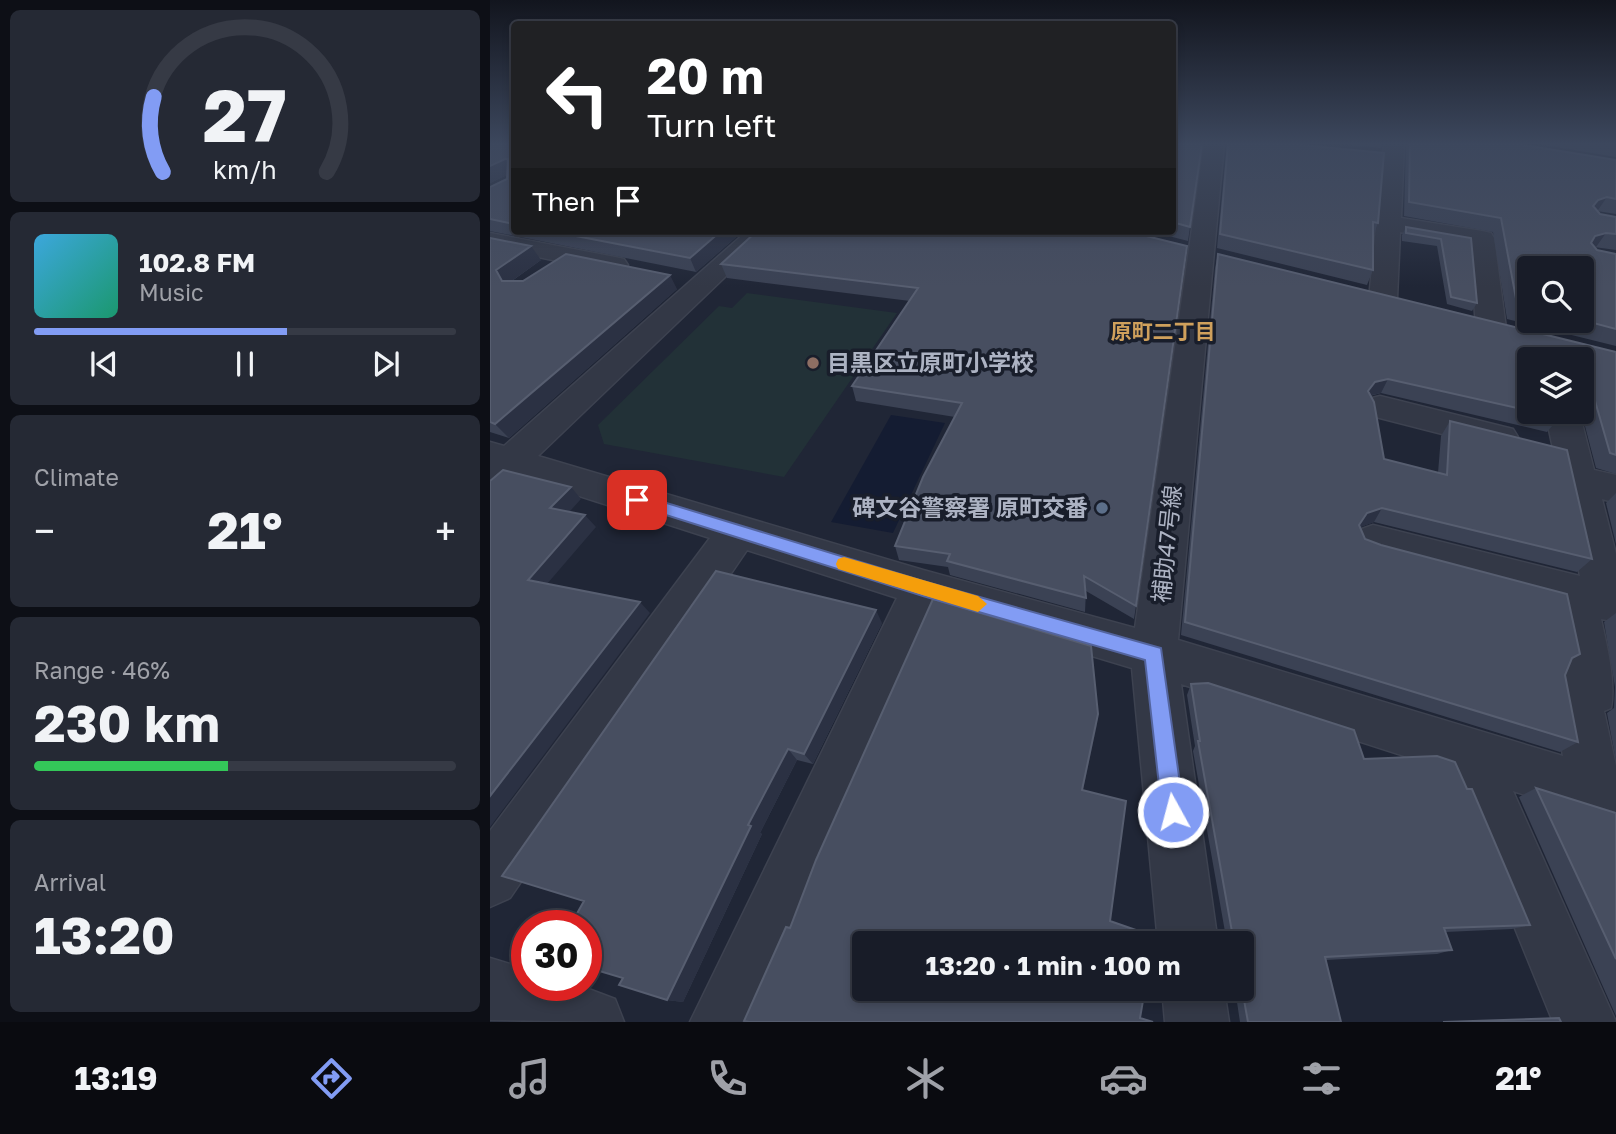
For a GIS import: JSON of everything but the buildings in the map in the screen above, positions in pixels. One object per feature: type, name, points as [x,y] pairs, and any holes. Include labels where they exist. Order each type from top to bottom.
[{"type":"street","name":"補助47号線","points":[[1187,931],[1154,654],[1207,192]]},
{"type":"street","points":[[1382,299],[1390,223],[1390,192]]},
{"type":"street","points":[[1390,223],[1482,238],[1479,324],[1518,334]]},
{"type":"street","points":[[497,465],[690,281],[755,235]]},
{"type":"street","points":[[490,240],[637,270]]},
{"type":"street","points":[[541,275],[570,256]]},
{"type":"street","points":[[1380,407],[1575,467],[1616,489]]},
{"type":"street","points":[[1373,541],[1608,602],[1565,424]]},
{"type":"street","points":[[497,465],[738,531],[923,588],[1154,654],[1605,794]]},
{"type":"street","points":[[490,878],[738,531]]},
{"type":"street","points":[[722,1022],[923,588]]},
{"type":"street","points":[[1573,592],[1594,692],[1575,687],[1605,794]]},
{"type":"street","points":[[1469,753],[1585,1022]]},
{"type":"street","points":[[490,989],[592,1022]]},
{"type":"street","points":[[1195,1001],[1197,1022]]},
{"type":"shaded area","points":[[747,293],[897,313],[784,477],[604,444],[598,425],[719,306],[732,308]]},
{"type":"water","points":[[891,415],[945,423],[893,533],[831,522]]},
{"type":"slow traffic","points":[[844,564],[978,604]]},
{"type":"place","name":"目黒区立原町小学校","points":[[813,363]]},
{"type":"place","name":"碑文谷警察署 原町交番","points":[[1102,508]]},
{"type":"district","name":"原町二丁目","points":[[1163,332]]},
{"type":"route","points":[[637,500],[923,588],[1154,654],[1173,812]]}]
